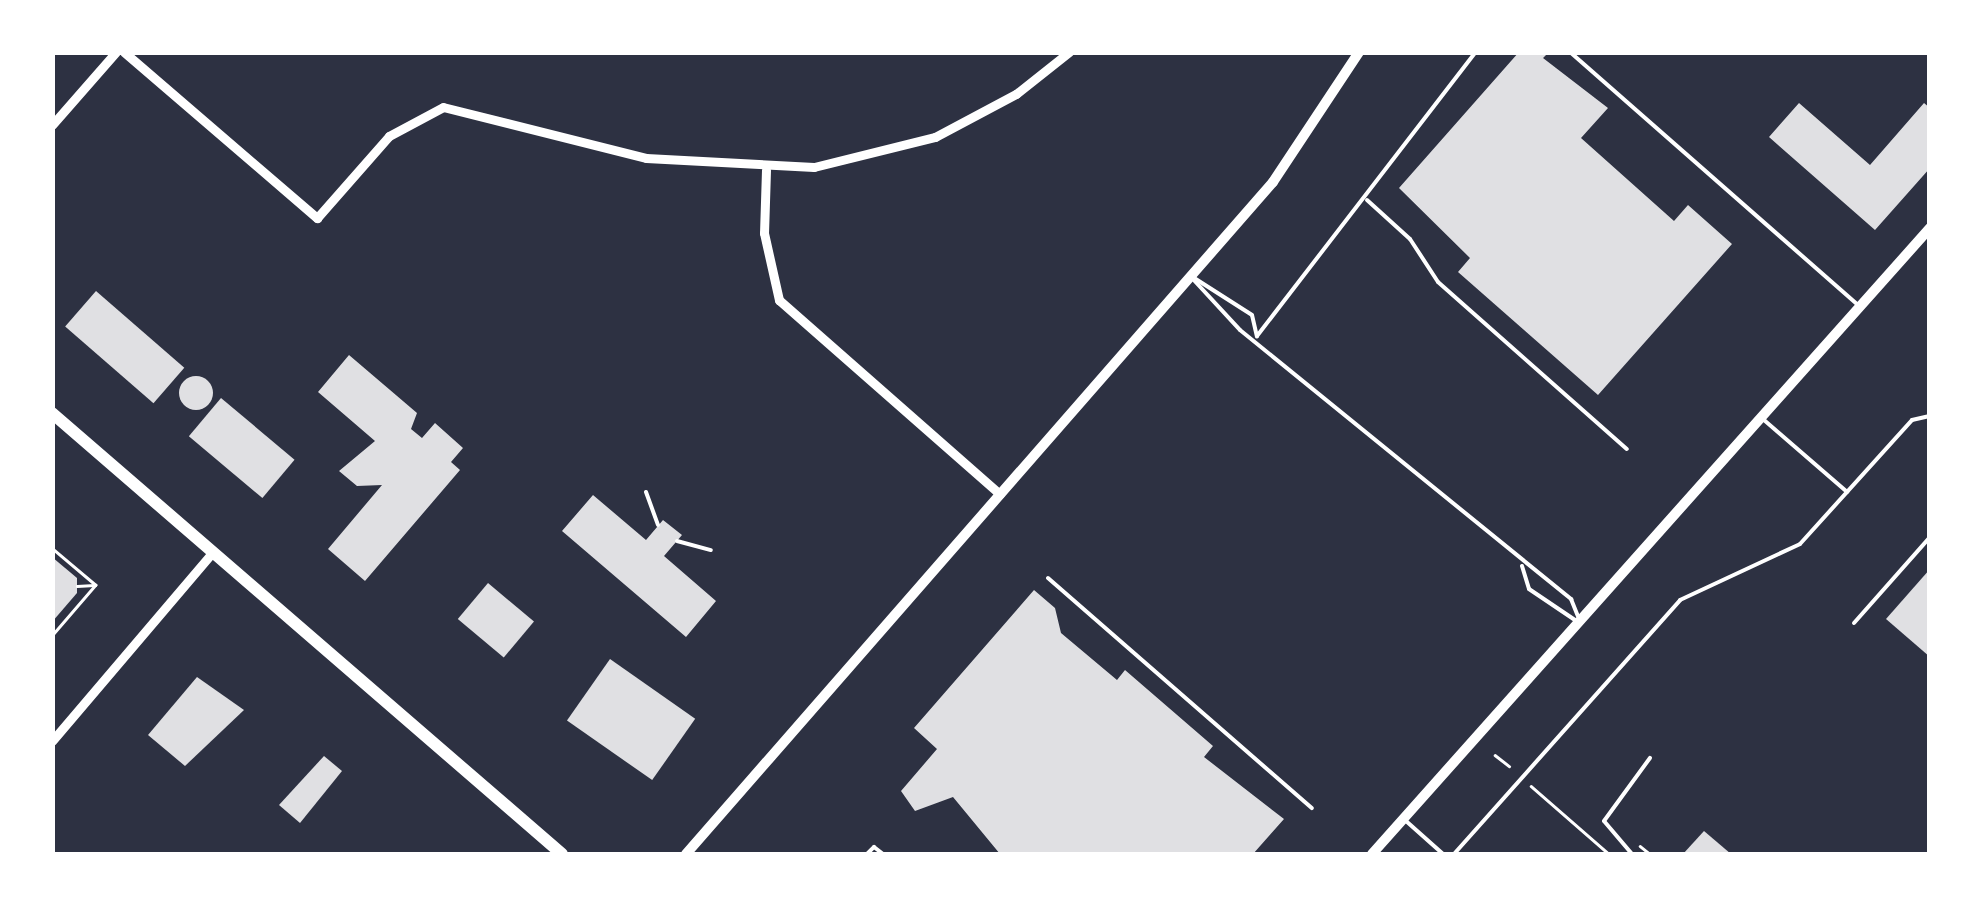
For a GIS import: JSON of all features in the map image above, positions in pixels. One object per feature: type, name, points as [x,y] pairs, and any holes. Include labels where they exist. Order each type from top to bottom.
[{"type":"main road","points":[[54,416],[562,854]]},
{"type":"street","points":[[52,125],[116,52]]},
{"type":"street","points":[[124,52],[318,218],[389,136],[425,112],[466,106],[630,155],[766,170],[861,160],[935,137],[1016,94],[1069,52]]},
{"type":"street","points":[[686,854],[1273,182],[1359,52]]},
{"type":"street","points":[[766,170],[764,233],[779,300],[1000,494]]},
{"type":"street","points":[[1372,854],[1930,228]]},
{"type":"street","points":[[52,741],[211,554]]},
{"type":"lane","points":[[1257,336],[1367,200],[1476,52]]},
{"type":"lane","points":[[1570,52],[1858,306]]},
{"type":"lane","points":[[1367,200],[1410,239],[1438,282],[1627,449]]},
{"type":"lane","points":[[1191,276],[1212,282],[1252,315],[1257,336]]},
{"type":"lane","points":[[1191,276],[1200,295],[1257,336],[1522,566],[1571,600],[1579,621]]},
{"type":"lane","points":[[1454,854],[1680,600],[1789,552],[1912,420],[1930,416]]},
{"type":"lane","points":[[1760,417],[1847,492]]},
{"type":"lane","points":[[646,492],[658,525]]},
{"type":"lane","points":[[1854,623],[1930,537]]},
{"type":"lane","points":[[677,541],[711,550]]},
{"type":"lane","points":[[1522,566],[1529,589],[1579,621]]},
{"type":"lane","points":[[1048,578],[1312,808]]},
{"type":"lane","points":[[1632,854],[1604,821],[1650,758]]},
{"type":"lane","points":[[1404,819],[1443,854]]},
{"type":"lane","points":[[868,854],[874,847],[883,854]]},
{"type":"path","points":[[52,548],[96,585]]},
{"type":"path","points":[[77,586],[96,585]]},
{"type":"path","points":[[52,636],[96,585]]},
{"type":"path","points":[[1495,754],[1509,766]]},
{"type":"path","points":[[1532,786],[1609,854]]},
{"type":"building","points":[[1519,52],[1549,52],[1543,58],[1608,108],[1581,138],[1674,221],[1688,205],[1732,244],[1598,395],[1458,272],[1470,258],[1399,188]]},
{"type":"building","points":[[1799,103],[1870,165],[1924,103],[1930,108],[1930,168],[1875,230],[1769,137]]},
{"type":"building","points":[[96,291],[184,368],[153,403],[65,326]]},
{"type":"building","points":[[349,355],[417,413],[411,429],[422,438],[435,423],[463,448],[451,462],[460,470],[365,581],[328,549],[382,485],[357,486],[339,471],[375,441],[318,392]]},
{"type":"building","points":[[196,376],[208,381],[213,393],[208,405],[196,410],[184,405],[179,393],[184,381]]},
{"type":"building","points":[[221,398],[295,460],[262,498],[189,436]]},
{"type":"building","points":[[593,495],[646,540],[663,520],[682,535],[664,556],[716,601],[686,637],[562,531]]},
{"type":"building","points":[[52,557],[77,578],[77,593],[52,622]]},
{"type":"building","points":[[1930,569],[1930,657],[1886,619]]},
{"type":"building","points":[[488,583],[534,622],[504,658],[458,619]]},
{"type":"building","points":[[1034,590],[1055,608],[1061,633],[1117,680],[1125,670],[1213,746],[1204,757],[1284,819],[1253,854],[1000,854],[953,797],[915,811],[901,791],[937,749],[914,728]]},
{"type":"building","points":[[610,659],[695,719],[652,780],[567,720]]},
{"type":"building","points":[[197,677],[244,710],[185,766],[148,735]]},
{"type":"building","points":[[324,756],[342,771],[300,823],[279,805]]},
{"type":"building","points":[[1704,831],[1731,854],[1683,854]]}]
